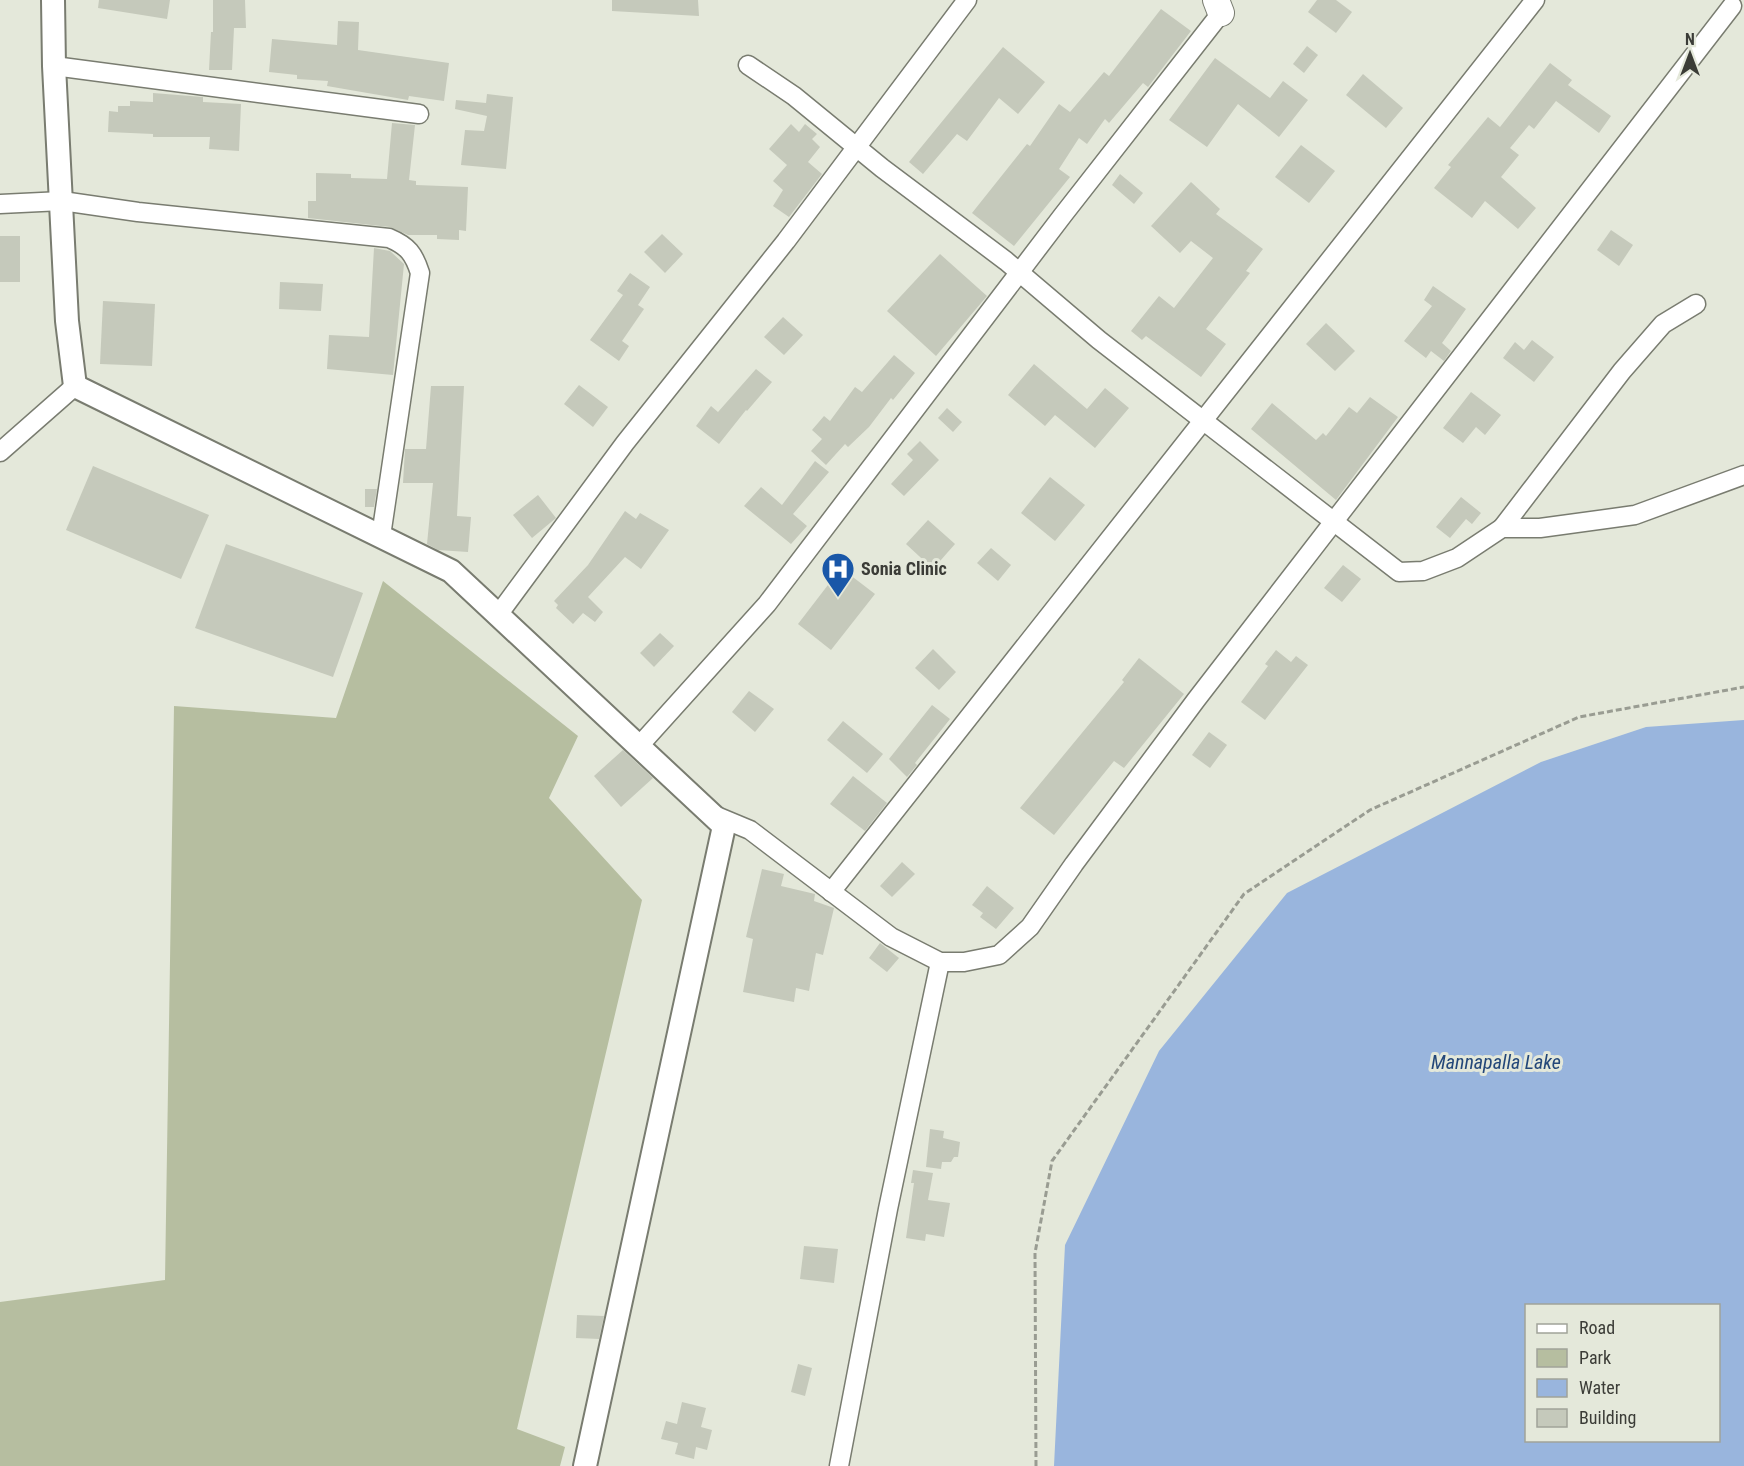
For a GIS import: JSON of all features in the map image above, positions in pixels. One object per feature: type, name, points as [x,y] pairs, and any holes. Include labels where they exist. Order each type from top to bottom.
[{"type":"street","points":[[53,0],[54,66],[67,321],[75,386]]},
{"type":"street","points":[[498,615],[625,443],[786,241],[967,0]]},
{"type":"street","points":[[831,892],[1206,420],[1535,0]]},
{"type":"street","points":[[639,746],[767,604],[1019,273],[1219,4]]},
{"type":"street","points":[[711,814],[750,830],[891,937],[940,962],[964,962],[999,955],[1030,927],[1189,710],[1734,7]]},
{"type":"street","points":[[748,65],[794,96],[1019,273],[1099,340],[1206,420],[1399,572],[1423,570],[1457,558],[1502,528],[1622,371],[1663,324],[1696,304]]},
{"type":"street","points":[[54,66],[418,114]]},
{"type":"street","points":[[0,204],[62,201],[138,212],[389,238],[405,245],[415,256],[420,273],[381,536]]},
{"type":"street","points":[[0,452],[75,386]]},
{"type":"street","points":[[75,386],[451,570],[724,826],[585,1466]]},
{"type":"street","points":[[1502,528],[1540,528],[1635,515],[1744,476]]},
{"type":"street","points":[[839,1466],[888,1209],[940,962]]},
{"type":"path","points":[[1036,1466],[1035,1253],[1052,1161],[1244,894],[1370,810],[1579,717],[1744,687]]},
{"type":"green space","points":[[383,581],[578,736],[549,798],[642,900],[517,1429],[565,1447],[560,1466],[0,1466],[0,1302],[165,1280],[174,706],[336,718]]},
{"type":"water","name":"Mannapalla Lake","points":[[1744,720],[1744,1466],[1054,1466],[1065,1245],[1159,1051],[1287,893],[1541,762],[1646,727]]},
{"type":"building","points":[[99,0],[170,0],[167,19],[98,8]]},
{"type":"building","points":[[213,0],[245,0],[246,28],[234,28],[232,70],[209,70],[211,32],[213,32]]},
{"type":"building","points":[[612,0],[698,0],[699,16],[612,11]]},
{"type":"building","points":[[1317,0],[1336,0],[1352,12],[1336,33],[1308,12]]},
{"type":"building","points":[[1161,9],[1191,31],[1148,87],[1143,83],[1109,123],[1105,119],[1087,144],[1079,138],[1059,169],[1070,177],[1014,246],[972,213],[1027,144],[1030,146],[1059,104],[1070,112],[1104,72],[1109,76]]},
{"type":"building","points":[[338,21],[359,22],[358,50],[449,63],[444,101],[409,96],[408,100],[327,86],[328,81],[297,79],[297,75],[269,72],[272,39],[337,45]]},
{"type":"building","points":[[1307,46],[1318,55],[1304,73],[1293,64]]},
{"type":"building","points":[[1003,47],[1045,82],[1018,114],[999,98],[967,141],[957,134],[923,174],[909,162]]},
{"type":"building","points":[[1215,58],[1270,98],[1283,81],[1308,100],[1279,137],[1238,104],[1207,147],[1169,120]]},
{"type":"building","points":[[1550,63],[1572,80],[1568,85],[1611,116],[1599,133],[1556,101],[1534,129],[1529,125],[1510,148],[1519,155],[1501,177],[1536,208],[1518,229],[1485,201],[1472,218],[1434,188],[1451,167],[1448,165],[1488,117],[1500,127]]},
{"type":"building","points":[[1363,74],[1403,108],[1386,128],[1346,95]]},
{"type":"building","points":[[153,93],[203,97],[203,102],[241,104],[239,151],[209,149],[210,137],[153,137],[153,134],[108,132],[109,111],[118,112],[118,106],[130,106],[130,101],[153,102]]},
{"type":"building","points":[[487,94],[513,97],[506,169],[461,165],[465,130],[484,131],[487,116],[455,109],[456,100],[486,103]]},
{"type":"building","points":[[392,123],[415,125],[409,180],[416,181],[416,185],[468,187],[466,231],[459,230],[459,240],[437,239],[437,235],[408,235],[390,227],[308,218],[308,201],[316,201],[316,173],[351,174],[351,178],[387,179]]},
{"type":"building","points":[[791,124],[799,132],[805,124],[817,134],[812,139],[820,147],[808,162],[822,174],[789,217],[773,206],[783,190],[773,181],[787,165],[769,149]]},
{"type":"building","points":[[1301,145],[1335,171],[1309,203],[1275,177]]},
{"type":"building","points":[[1120,174],[1143,193],[1134,204],[1112,185]]},
{"type":"building","points":[[1191,182],[1220,209],[1216,214],[1263,249],[1246,271],[1250,273],[1206,329],[1226,344],[1201,377],[1146,336],[1142,340],[1131,331],[1159,296],[1174,308],[1213,258],[1191,241],[1180,253],[1151,226]]},
{"type":"building","points":[[1611,230],[1633,245],[1619,266],[1597,250]]},
{"type":"building","points":[[662,234],[683,254],[665,273],[644,252]]},
{"type":"building","points":[[0,236],[20,236],[20,282],[0,282]]},
{"type":"building","points":[[374,248],[390,251],[404,264],[393,375],[327,369],[329,335],[369,337]]},
{"type":"building","points":[[940,254],[987,296],[936,356],[887,311]]},
{"type":"building","points":[[630,273],[650,287],[638,305],[644,309],[622,341],[629,346],[619,361],[590,340],[623,295],[617,291]]},
{"type":"building","points":[[280,282],[323,284],[321,311],[279,309]]},
{"type":"building","points":[[1433,286],[1466,309],[1442,343],[1451,351],[1444,361],[1431,351],[1426,358],[1404,341],[1432,306],[1424,300]]},
{"type":"building","points":[[103,301],[155,304],[152,366],[100,364]]},
{"type":"building","points":[[783,317],[803,335],[784,355],[764,337]]},
{"type":"building","points":[[1326,323],[1355,351],[1335,371],[1306,344]]},
{"type":"building","points":[[1532,340],[1554,357],[1534,382],[1503,358],[1515,342],[1524,350]]},
{"type":"building","points":[[894,355],[915,373],[893,400],[891,398],[869,427],[848,447],[845,444],[826,465],[811,451],[822,439],[812,430],[824,416],[830,421],[855,387],[862,392]]},
{"type":"building","points":[[1034,364],[1087,409],[1105,388],[1129,408],[1095,448],[1055,415],[1045,426],[1008,395]]},
{"type":"building","points":[[756,369],[772,382],[719,444],[696,426],[711,406],[718,412]]},
{"type":"building","points":[[579,385],[608,407],[593,427],[564,404]]},
{"type":"building","points":[[431,386],[464,386],[457,516],[471,517],[468,552],[438,550],[427,544],[433,483],[403,483],[405,449],[426,449]]},
{"type":"building","points":[[1471,392],[1501,415],[1485,435],[1476,427],[1463,443],[1443,428]]},
{"type":"building","points":[[1370,397],[1398,417],[1336,500],[1251,429],[1272,403],[1316,440],[1323,433],[1326,436],[1349,407],[1357,413]]},
{"type":"building","points":[[947,408],[962,422],[953,432],[938,418]]},
{"type":"building","points":[[920,441],[939,460],[904,496],[891,484],[913,460],[907,454]]},
{"type":"building","points":[[815,461],[829,472],[793,514],[807,526],[791,544],[744,506],[761,487],[782,505]]},
{"type":"building","points":[[93,466],[209,515],[181,579],[66,530]]},
{"type":"building","points":[[1050,477],[1085,505],[1055,541],[1021,513]]},
{"type":"building","points":[[365,489],[377,489],[374,507],[365,507]]},
{"type":"building","points":[[538,495],[556,518],[532,538],[513,515]]},
{"type":"building","points":[[1461,497],[1481,513],[1472,524],[1466,519],[1450,538],[1436,527]]},
{"type":"building","points":[[625,511],[636,519],[640,513],[669,530],[641,569],[625,557],[588,597],[603,612],[595,622],[583,613],[573,624],[556,608],[558,605],[554,601],[588,565]]},
{"type":"building","points":[[928,520],[955,544],[933,569],[906,544]]},
{"type":"building","points":[[226,544],[363,593],[333,677],[195,628]]},
{"type":"building","points":[[991,548],[1011,565],[998,581],[977,563]]},
{"type":"building","points":[[1343,565],[1361,579],[1342,602],[1324,588]]},
{"type":"building","points":[[841,568],[875,594],[831,650],[798,624]]},
{"type":"building","points":[[660,633],[674,646],[654,667],[640,653]]},
{"type":"building","points":[[933,649],[956,672],[939,690],[915,668]]},
{"type":"building","points":[[1276,650],[1291,662],[1296,656],[1308,665],[1265,720],[1241,702],[1268,666],[1265,664]]},
{"type":"building","points":[[1139,658],[1184,694],[1124,768],[1114,761],[1054,835],[1020,808],[1124,682],[1122,680]]},
{"type":"building","points":[[749,691],[774,709],[755,732],[732,712]]},
{"type":"building","points":[[932,705],[950,719],[915,763],[917,765],[907,777],[889,759]]},
{"type":"building","points":[[843,721],[883,754],[867,773],[827,740]]},
{"type":"building","points":[[1209,732],[1227,745],[1210,768],[1192,755]]},
{"type":"building","points":[[623,750],[653,778],[621,807],[594,776]]},
{"type":"building","points":[[853,776],[887,803],[865,831],[830,804]]},
{"type":"building","points":[[902,862],[915,874],[892,897],[880,886]]},
{"type":"building","points":[[762,869],[784,874],[781,886],[815,894],[814,901],[834,908],[823,955],[816,953],[809,991],[796,988],[794,1002],[743,992],[753,939],[746,937]]},
{"type":"building","points":[[987,886],[1014,908],[996,929],[980,917],[983,913],[972,905]]},
{"type":"building","points":[[880,943],[899,958],[887,972],[869,958]]},
{"type":"building","points":[[930,1129],[944,1131],[943,1138],[960,1142],[958,1157],[954,1157],[951,1162],[942,1162],[941,1169],[926,1167]]},
{"type":"building","points":[[913,1170],[933,1173],[928,1200],[950,1203],[944,1237],[926,1234],[925,1241],[906,1238],[914,1183],[911,1183]]},
{"type":"building","points":[[804,1246],[838,1249],[834,1283],[800,1279]]},
{"type":"building","points":[[577,1315],[604,1316],[599,1339],[576,1338]]},
{"type":"building","points":[[798,1364],[812,1368],[805,1396],[791,1392]]},
{"type":"building","points":[[682,1402],[706,1408],[701,1427],[712,1430],[707,1450],[696,1447],[694,1459],[675,1454],[678,1443],[661,1439],[666,1421],[677,1424]]},
{"type":"place","name":"Sonia Clinic","points":[[838,598]]}]
